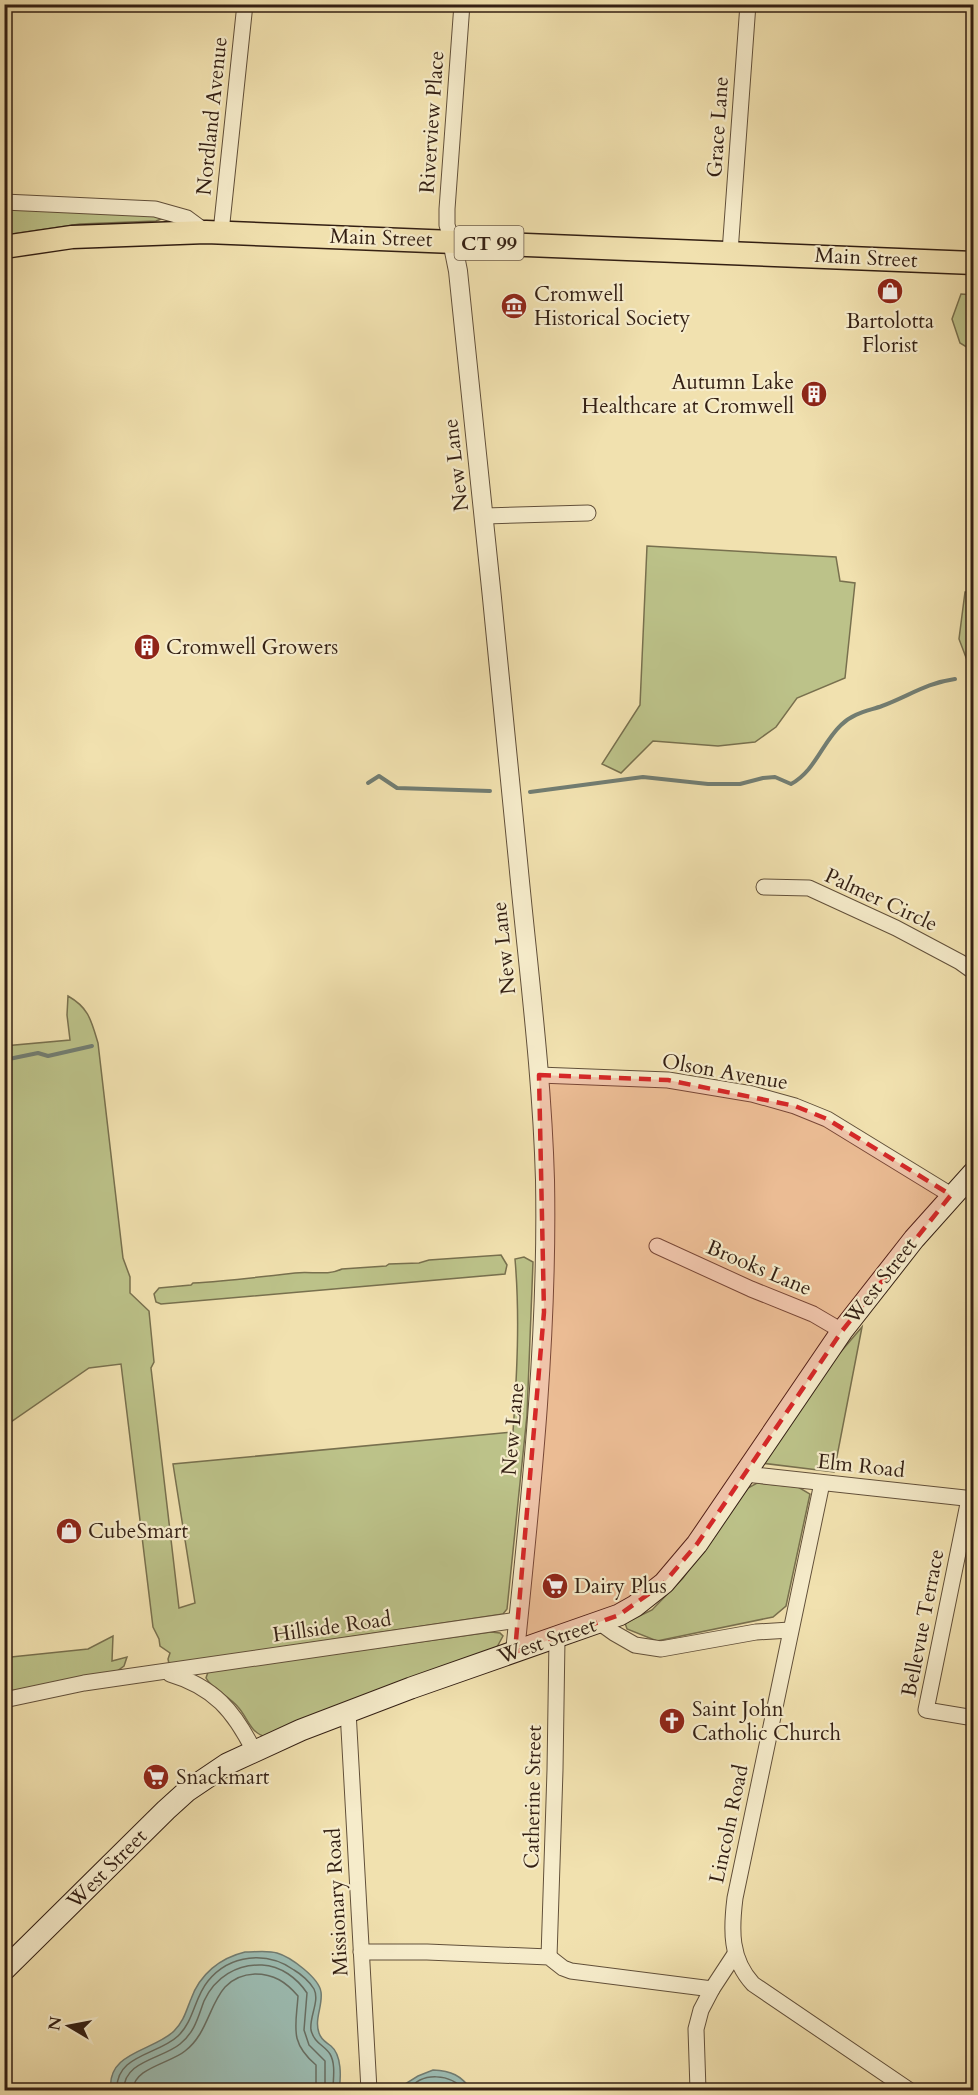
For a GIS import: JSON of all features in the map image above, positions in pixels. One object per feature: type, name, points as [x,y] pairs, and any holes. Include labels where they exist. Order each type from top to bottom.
[{"type":"main road","name":"Main Street","points":[[4,248],[72,237],[213,232],[974,263]]},
{"type":"main road","name":"West Street","points":[[4,1970],[180,1797],[217,1770],[254,1751],[348,1712],[600,1623],[635,1606],[664,1583],[697,1544],[843,1331],[914,1239],[974,1172]]},
{"type":"street","name":"Nordland Avenue","points":[[213,232],[245,4]]},
{"type":"street","name":"Riverview Place","points":[[452,242],[447,225],[447,209],[462,4]]},
{"type":"street","name":"Grace Lane","points":[[730,252],[748,4]]},
{"type":"street","points":[[4,202],[155,209],[187,218],[213,232]]},
{"type":"street","name":"New Lane","points":[[452,242],[458,271],[485,516],[539,1075],[545,1177],[544,1312],[535,1443],[515,1652]]},
{"type":"street","points":[[485,516],[588,513]]},
{"type":"street","name":"Palmer Circle","points":[[764,887],[809,888],[896,928],[960,962],[974,972]]},
{"type":"street","name":"Olson Avenue","points":[[539,1075],[668,1080],[752,1094],[795,1106],[827,1119],[951,1195]]},
{"type":"street","name":"Brooks Lane","points":[[657,1246],[751,1289],[813,1314],[843,1331]]},
{"type":"street","name":"Elm Road","points":[[745,1474],[971,1499]]},
{"type":"street","name":"Lincoln Road","points":[[822,1483],[735,1898],[732,1929],[735,1954],[742,1970],[753,1984],[908,2090]]},
{"type":"street","name":"Bellevue Terrace","points":[[971,1499],[926,1710],[974,1718]]},
{"type":"street","name":"Hillside Road","points":[[4,1700],[84,1683],[518,1620]]},
{"type":"street","points":[[600,1623],[635,1645],[661,1649],[746,1633],[790,1630]]},
{"type":"street","name":"Catherine Street","points":[[549,1957],[557,1639]]},
{"type":"street","name":"Hillside Road","points":[[152,1673],[170,1674],[187,1679],[219,1699],[233,1713],[254,1751]]},
{"type":"street","name":"Missionary Road","points":[[348,1712],[369,2091]]},
{"type":"street","points":[[361,1952],[450,1952],[549,1957],[571,1971],[712,1989]]},
{"type":"street","points":[[698,2091],[696,2029],[712,1989],[735,1954]]},
{"type":"highlighted area","points":[[539,1075],[668,1080],[795,1106],[827,1119],[951,1195],[842,1331],[697,1544],[664,1583],[619,1615],[515,1652],[544,1312]]},
{"type":"green space","points":[[5,206],[156,212],[164,218],[156,221],[80,224],[5,235]]},
{"type":"green space","points":[[961,294],[973,295],[973,351],[960,343],[952,319]]},
{"type":"green space","points":[[647,546],[836,557],[840,581],[855,583],[845,678],[797,698],[776,727],[755,742],[718,746],[653,741],[621,773],[602,764],[640,705]]},
{"type":"green space","points":[[965,592],[973,593],[973,676],[959,639]]},
{"type":"green space","points":[[68,996],[85,1010],[98,1043],[123,1258],[130,1277],[130,1293],[149,1311],[154,1362],[151,1368],[179,1608],[195,1603],[173,1464],[513,1432],[517,1345],[515,1259],[524,1257],[533,1262],[527,1415],[507,1609],[503,1614],[169,1664],[170,1653],[160,1646],[153,1627],[121,1364],[89,1368],[5,1426],[4,1046],[70,1040],[67,1015]]},
{"type":"green space","points":[[501,1255],[507,1265],[505,1274],[161,1304],[156,1302],[154,1294],[159,1288],[193,1283]]},
{"type":"green space","points":[[862,1327],[834,1472],[761,1463],[838,1355]]},
{"type":"green space","points":[[757,1483],[798,1487],[810,1494],[786,1606],[773,1617],[657,1641],[627,1629],[625,1623],[652,1610],[683,1578],[748,1488]]},
{"type":"green space","points":[[491,1632],[500,1633],[503,1636],[497,1647],[266,1737],[256,1732],[238,1707],[212,1686],[206,1678],[208,1672],[211,1671]]},
{"type":"green space","points":[[113,1636],[112,1661],[127,1657],[124,1666],[117,1671],[5,1694],[4,1656],[88,1649]]},
{"type":"water","points":[[245,1952],[269,1952],[283,1955],[304,1969],[319,1986],[321,1997],[318,2028],[321,2037],[335,2050],[337,2055],[340,2073],[339,2090],[111,2090],[111,2077],[123,2060],[174,2031],[205,1975],[227,1958]]},
{"type":"water","points":[[433,2070],[455,2075],[472,2090],[402,2090],[405,2084]]},
{"type":"waterway","points":[[530,792],[643,777],[708,784],[740,784],[775,777],[791,784],[806,772],[834,732],[850,718],[926,687],[955,679]]},
{"type":"waterway","points":[[368,783],[379,776],[397,788],[490,791]]},
{"type":"waterway","points":[[4,1060],[38,1053],[48,1056],[92,1046]]},
{"type":"place","name":"Bartolotta Florist","points":[[890,291]]},
{"type":"place","name":"Cromwell Historical Society","points":[[514,306]]},
{"type":"place","name":"Autumn Lake Healthcare at Cromwell","points":[[814,394]]},
{"type":"place","name":"Cromwell Growers","points":[[147,647]]},
{"type":"place","name":"CubeSmart","points":[[69,1531]]},
{"type":"place","name":"Dairy Plus","points":[[555,1586]]},
{"type":"place","name":"Saint John Catholic Church","points":[[672,1721]]},
{"type":"place","name":"Snackmart","points":[[156,1777]]}]
